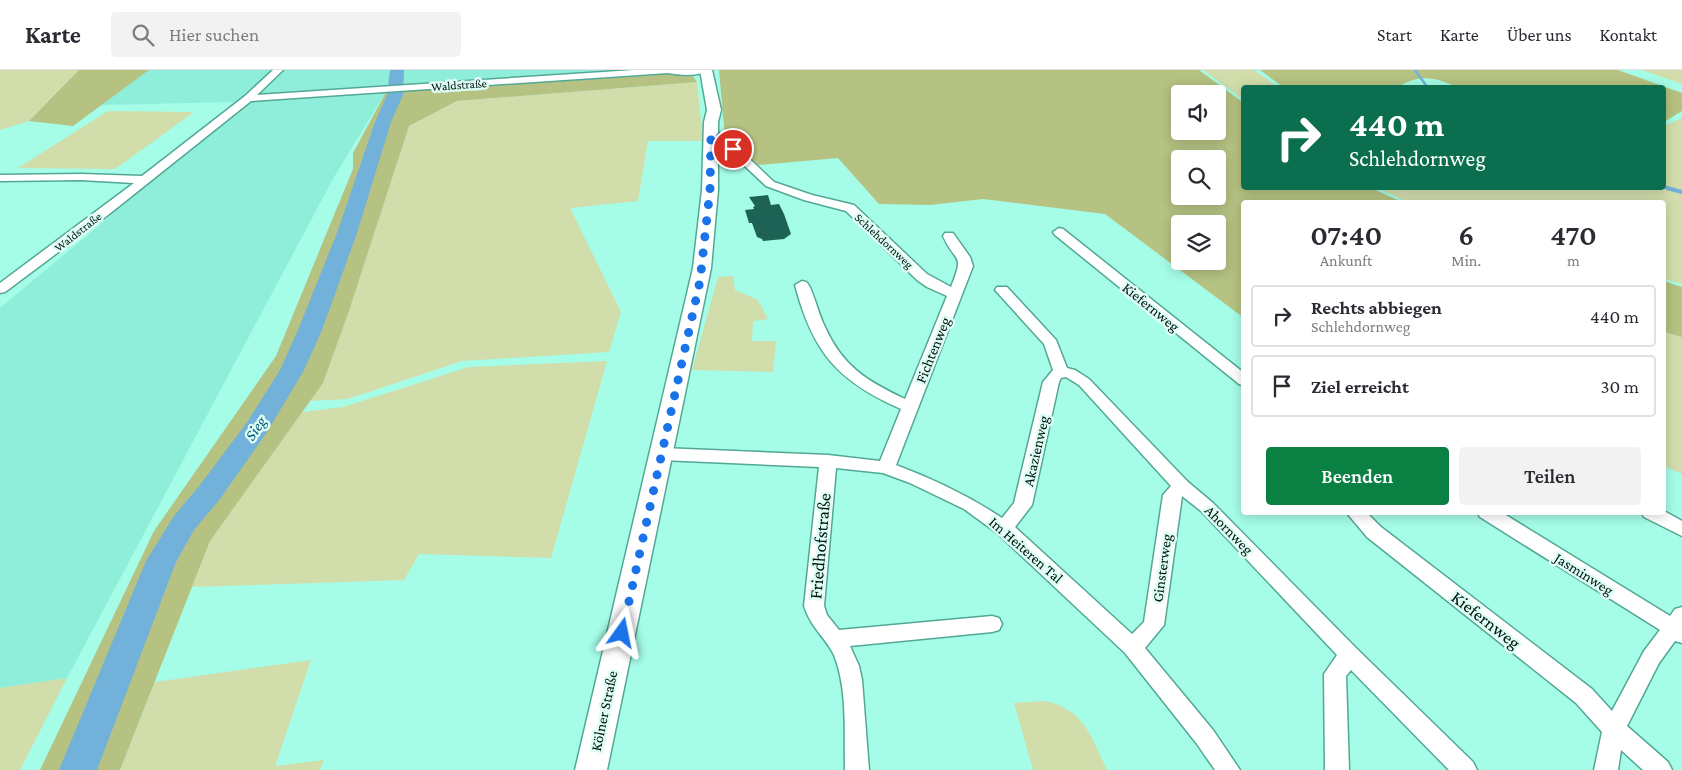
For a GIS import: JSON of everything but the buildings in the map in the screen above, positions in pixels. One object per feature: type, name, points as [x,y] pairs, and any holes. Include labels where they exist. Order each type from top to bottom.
[{"type":"main road","points":[[705,70],[708,87],[704,93],[701,105],[711,128]]},
{"type":"main road","name":"Kölner Straße","points":[[591,770],[702,268],[710,190],[711,128]]},
{"type":"street","name":"Waldstraße","points":[[0,289],[48,255],[144,180],[248,98],[278,70]]},
{"type":"street","name":"Waldstraße","points":[[248,98],[705,70]]},
{"type":"street","name":"Schlehdornweg","points":[[711,128],[770,184],[808,198],[846,206],[922,277],[932,284],[955,294]]},
{"type":"street","points":[[0,178],[81,177],[144,180]]},
{"type":"street","name":"Kiefernweg","points":[[1059,232],[1241,379]]},
{"type":"street","name":"Fichtenweg","points":[[886,468],[966,266],[965,259],[951,243],[949,236]]},
{"type":"street","points":[[802,285],[813,317],[835,359],[868,384],[895,401],[909,407]]},
{"type":"street","points":[[1002,290],[1051,343],[1061,372]]},
{"type":"street","name":"Ahornweg","points":[[1061,372],[1070,373],[1084,382],[1182,486],[1207,506],[1350,655],[1465,770]]},
{"type":"street","name":"Akazienweg","points":[[1004,528],[1023,505],[1051,382],[1055,375],[1061,372]]},
{"type":"street","name":"Im Heiteren Tal","points":[[662,454],[828,461],[886,468],[945,492],[970,505],[1004,528],[1132,647],[1200,730],[1228,770]]},
{"type":"street","name":"Friedhofstraße","points":[[828,461],[814,606],[818,620],[844,653],[850,669],[857,770]]},
{"type":"street","name":"Ginsterweg","points":[[1132,647],[1154,625],[1172,495],[1182,486]]},
{"type":"street","name":"Kiefernweg","points":[[1358,515],[1374,532],[1584,696],[1614,729],[1660,770]]},
{"type":"street","name":"Jasminweg","points":[[1491,515],[1679,626]]},
{"type":"street","points":[[1656,515],[1682,529]]},
{"type":"street","points":[[834,639],[992,624]]},
{"type":"street","points":[[1606,770],[1614,729],[1651,657],[1679,626]]},
{"type":"street","points":[[1337,770],[1335,674],[1350,655]]},
{"type":"shaded area","points":[[149,70],[637,70],[387,90],[334,177],[67,678],[0,688],[0,308],[107,219],[236,102],[100,105]]},
{"type":"green space","points":[[0,70],[79,70],[29,121],[0,130]]},
{"type":"green space","points":[[79,70],[149,70],[73,126],[29,121]]},
{"type":"green space","points":[[719,70],[1199,70],[1219,85],[1171,85],[1171,140],[1226,140],[1226,90],[1241,101],[1241,190],[1375,190],[1398,200],[1241,200],[1241,316],[1180,270],[1226,270],[1226,215],[1171,215],[1171,263],[1105,214],[983,199],[930,205],[879,204],[838,158],[758,165],[725,138]]},
{"type":"green space","points":[[1203,70],[1254,70],[1275,85],[1241,85],[1241,98]]},
{"type":"green space","points":[[1260,70],[1618,70],[1660,85],[1452,85],[1429,78],[1422,78],[1401,85],[1280,85]]},
{"type":"green space","points":[[1642,70],[1682,70],[1682,84]]},
{"type":"green space","points":[[673,74],[693,76],[697,82],[457,101],[409,126],[349,311],[323,383],[210,541],[120,770],[40,770],[154,531],[276,356],[353,169],[353,153],[386,92]]},
{"type":"green space","points":[[697,82],[703,141],[648,141],[638,201],[570,208],[621,312],[609,352],[462,361],[348,399],[310,401],[323,383],[349,311],[409,126],[457,101]]},
{"type":"green space","points":[[1666,87],[1682,93],[1682,111],[1666,121]]},
{"type":"green space","points":[[108,111],[194,112],[115,169],[18,168]]},
{"type":"green space","points":[[1682,118],[1682,284],[1666,280],[1666,200],[1403,200],[1382,190],[1666,190],[1666,125]]},
{"type":"green space","points":[[733,276],[735,290],[758,300],[768,319],[753,321],[752,341],[776,341],[773,372],[692,370],[718,277]]},
{"type":"green space","points":[[1666,282],[1682,287],[1682,337],[1666,333]]},
{"type":"green space","points":[[1666,333],[1682,337],[1682,474],[1666,467]]},
{"type":"green space","points":[[607,361],[551,558],[419,554],[404,580],[192,587],[210,541],[302,412],[343,407],[469,367]]},
{"type":"green space","points":[[311,660],[275,766],[324,760],[320,770],[120,770],[155,682]]},
{"type":"green space","points":[[67,678],[20,770],[0,770],[0,688]]},
{"type":"green space","points":[[1044,701],[1058,705],[1078,718],[1091,736],[1107,770],[1033,770],[1014,703]]},
{"type":"waterway","name":"Sieg","points":[[78,770],[161,561],[184,523],[210,492],[258,426],[292,370],[310,330],[347,233],[383,122],[395,95],[397,70]]},
{"type":"waterway","points":[[1415,70],[1426,85]]},
{"type":"waterway","points":[[1666,188],[1672,189]]},
{"type":"waterway","points":[[1667,188],[1682,192]]},
{"type":"route","points":[[622,633],[700,281],[710,190],[711,134],[720,136],[733,149]]}]
